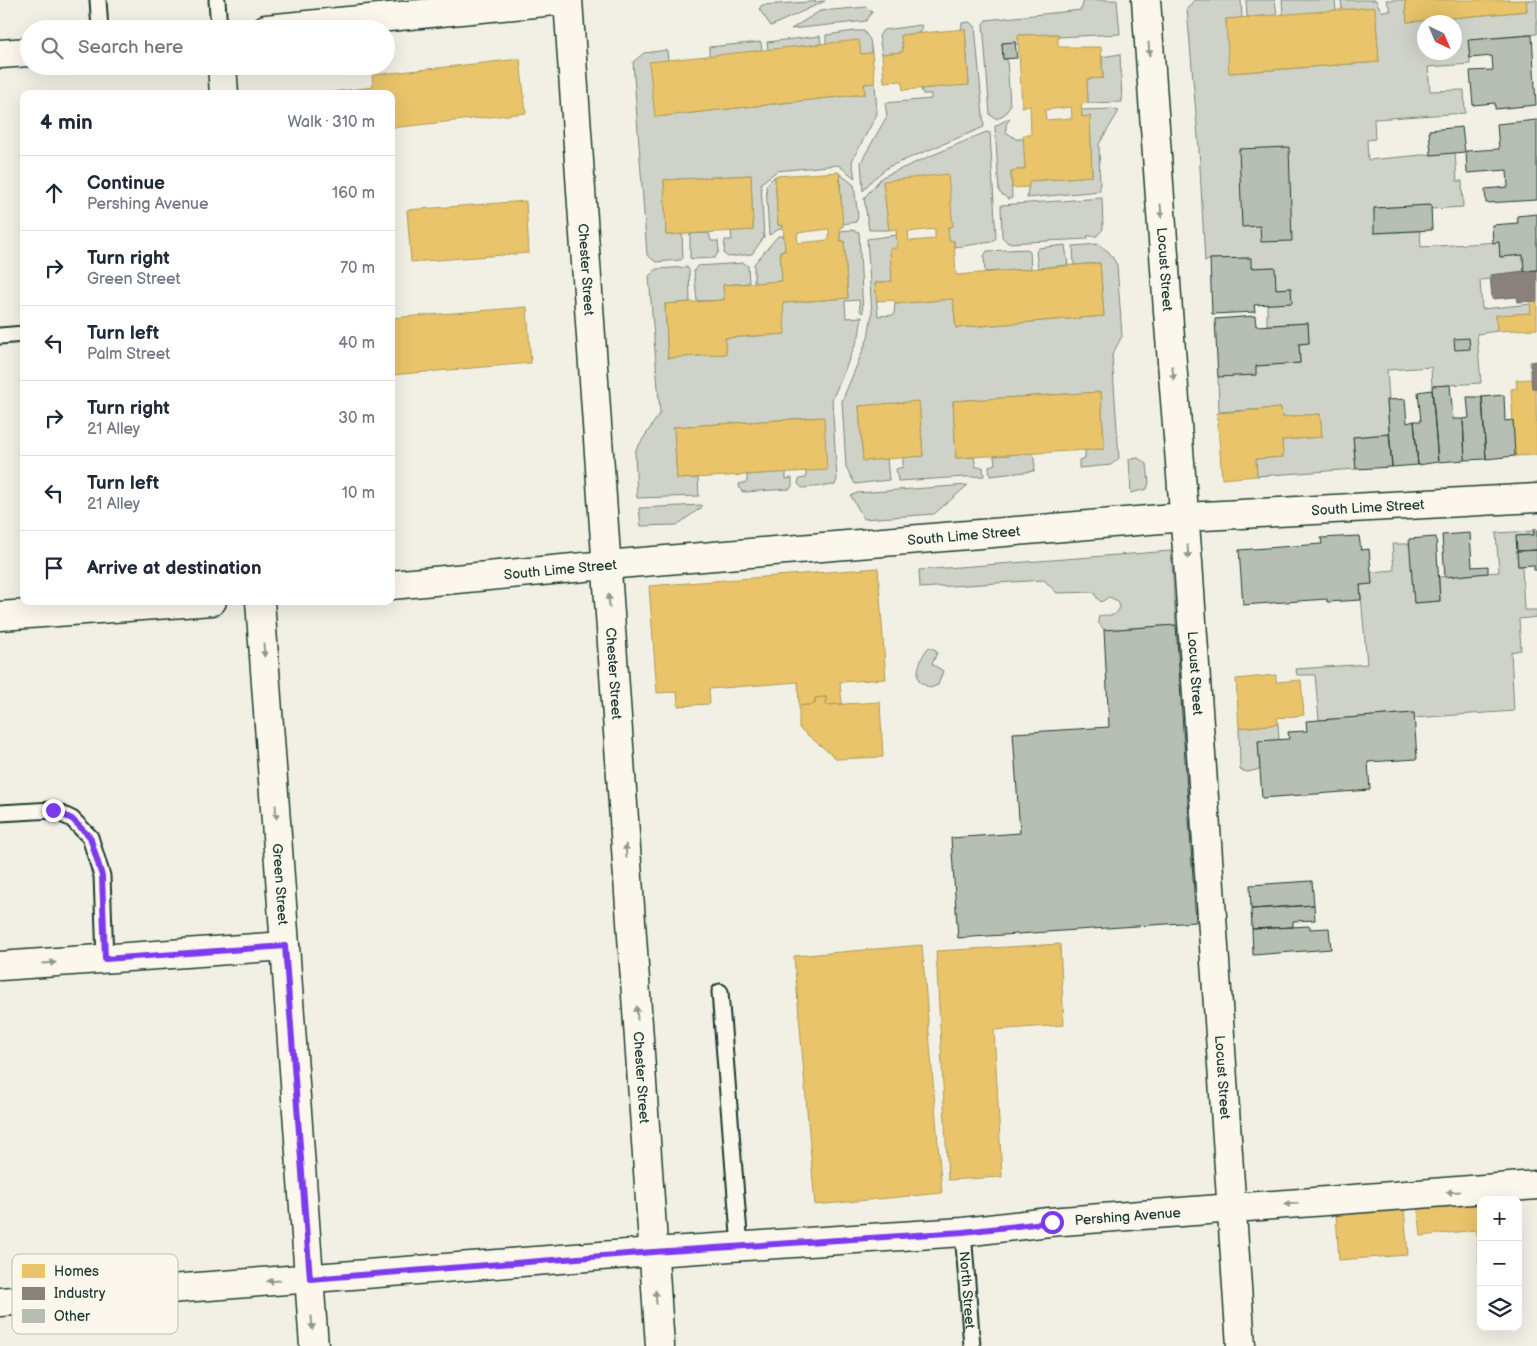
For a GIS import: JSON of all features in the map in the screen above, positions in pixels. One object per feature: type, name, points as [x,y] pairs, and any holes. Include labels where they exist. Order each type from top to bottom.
[{"type":"street","points":[[359,20],[567,0]]},
{"type":"street","name":"Chester Street","points":[[567,0],[660,1346]]},
{"type":"street","name":"Locust Street","points":[[1146,0],[1168,315],[1185,517],[1240,1346]]},
{"type":"street","points":[[0,54],[20,53]]},
{"type":"street","points":[[223,75],[224,90]]},
{"type":"street","name":"South Lime Street","points":[[395,585],[606,565],[1185,517],[1537,498]]},
{"type":"street","points":[[0,616],[155,605]]},
{"type":"street","name":"Green Street","points":[[260,605],[314,1346]]},
{"type":"street","points":[[0,966],[285,946]]},
{"type":"street","name":"Pershing Avenue","points":[[178,1289],[653,1252],[963,1232],[1049,1222],[1537,1185]]},
{"type":"lane","points":[[98,0],[99,20]]},
{"type":"lane","points":[[217,0],[218,20]]},
{"type":"lane","points":[[0,336],[20,334]]},
{"type":"lane","points":[[0,813],[53,810],[72,819],[90,837],[102,876],[105,959]]},
{"type":"lane","points":[[720,992],[740,1247]]},
{"type":"lane","name":"North Street","points":[[963,1232],[972,1346]]},
{"type":"shaded area","points":[[1084,0],[1117,0],[1120,34],[1058,37],[1058,34],[1018,35],[1019,44],[1015,42],[1002,43],[1003,59],[1007,59],[1010,105],[1006,113],[997,119],[990,115],[983,24],[986,20],[1081,10]]},
{"type":"shaded area","points":[[1194,0],[1241,0],[1242,18],[1226,19],[1230,73],[1379,62],[1375,8],[1342,10],[1341,0],[1376,0],[1381,11],[1391,11],[1386,0],[1405,0],[1407,22],[1417,21],[1417,60],[1462,60],[1462,17],[1527,11],[1526,0],[1537,0],[1537,34],[1469,40],[1470,64],[1428,67],[1430,91],[1464,90],[1465,113],[1374,119],[1375,139],[1367,140],[1368,160],[1455,152],[1457,181],[1462,181],[1463,207],[1432,209],[1431,205],[1374,208],[1375,233],[1420,231],[1421,247],[1499,242],[1500,257],[1523,255],[1524,271],[1491,275],[1491,279],[1480,280],[1482,309],[1531,304],[1531,313],[1496,316],[1497,331],[1477,334],[1481,383],[1432,386],[1431,367],[1387,370],[1389,434],[1353,437],[1356,469],[1257,476],[1256,459],[1283,457],[1282,440],[1322,437],[1320,414],[1282,417],[1281,408],[1219,412],[1218,377],[1256,366],[1300,363],[1299,344],[1309,343],[1308,323],[1267,325],[1267,304],[1291,303],[1291,288],[1276,289],[1274,267],[1251,268],[1250,258],[1210,259],[1205,262],[1199,149],[1187,9]]},
{"type":"shaded area","points":[[1246,0],[1275,0],[1277,15],[1247,17]]},
{"type":"shaded area","points":[[1282,0],[1335,0],[1336,11],[1283,15]]},
{"type":"shaded area","points":[[825,1],[771,26],[759,9],[762,5]]},
{"type":"shaded area","points":[[867,7],[872,12],[866,21],[791,29],[820,11]]},
{"type":"shaded area","points":[[969,22],[975,26],[984,127],[888,167],[872,180],[863,191],[861,162],[887,116],[885,103],[931,99],[931,94],[923,94],[921,89],[969,84],[965,30],[961,30],[962,23]]},
{"type":"shaded area","points":[[921,25],[919,33],[901,35],[903,52],[882,54],[879,36],[883,30]]},
{"type":"shaded area","points":[[864,31],[870,40],[872,53],[861,54],[826,44],[826,35]]},
{"type":"shaded area","points":[[820,36],[821,44],[768,50],[767,42]]},
{"type":"shaded area","points":[[761,42],[762,51],[709,56],[709,47]]},
{"type":"shaded area","points":[[667,50],[668,60],[655,117],[865,94],[864,84],[875,83],[877,114],[852,161],[855,178],[838,165],[777,171],[761,183],[764,237],[752,254],[728,257],[724,254],[725,240],[732,240],[731,231],[753,230],[751,175],[664,180],[666,235],[682,234],[683,258],[681,260],[656,262],[647,255],[633,62],[644,53]]},
{"type":"shaded area","points":[[1120,54],[1122,102],[1088,103],[1087,79],[1103,78],[1102,57]]},
{"type":"shaded area","points":[[1112,109],[1119,111],[1099,144],[1100,191],[1027,198],[1029,181],[1092,176],[1090,116],[1082,117],[1081,110]]},
{"type":"shaded area","points":[[1010,118],[1006,125],[1006,132],[1016,139],[1024,139],[1025,169],[1011,171],[1012,198],[1008,199],[999,192],[995,126]]},
{"type":"shaded area","points":[[986,132],[990,133],[996,238],[992,242],[955,247],[954,241],[949,241],[948,227],[953,226],[883,181],[889,230],[869,230],[864,198],[882,177]]},
{"type":"shaded area","points":[[840,174],[854,185],[858,217],[856,222],[842,224]]},
{"type":"shaded area","points":[[775,176],[778,225],[783,225],[783,227],[769,235],[766,185]]},
{"type":"shaded area","points":[[1102,198],[1103,229],[1097,236],[1087,236],[1088,239],[1008,243],[1002,237],[1001,205]]},
{"type":"shaded area","points":[[851,230],[859,232],[863,313],[860,311],[859,300],[845,301],[846,318],[862,317],[859,336],[832,400],[837,479],[835,485],[802,488],[798,484],[799,479],[806,478],[806,471],[823,417],[674,427],[677,479],[698,478],[699,496],[637,498],[635,451],[660,413],[649,276],[656,269],[687,267],[689,270],[690,302],[665,304],[668,358],[726,354],[725,338],[784,334],[783,303],[848,298],[844,241],[840,241],[840,231]]},
{"type":"shaded area","points":[[709,233],[711,241],[718,241],[719,251],[715,258],[690,258],[690,234]]},
{"type":"shaded area","points":[[897,235],[897,248],[890,249],[892,281],[875,283],[878,316],[894,315],[895,304],[953,299],[956,328],[1104,316],[1100,263],[1074,265],[1073,246],[1098,244],[1109,252],[1117,265],[1122,336],[1112,355],[1119,458],[1111,465],[1079,468],[1079,460],[1085,458],[1085,450],[1104,449],[1101,392],[953,401],[956,458],[974,457],[976,467],[983,467],[984,476],[898,481],[896,469],[903,467],[903,457],[923,456],[919,402],[859,406],[863,460],[887,459],[889,480],[855,484],[846,467],[842,401],[868,338],[872,313],[867,239]]},
{"type":"shaded area","points":[[778,236],[784,236],[785,251],[780,251],[782,281],[754,283],[754,264]]},
{"type":"shaded area","points":[[1065,245],[1068,265],[1038,268],[1036,252],[1039,248]]},
{"type":"shaded area","points":[[1027,249],[1030,251],[1031,269],[985,272],[984,256],[987,251]]},
{"type":"shaded area","points":[[744,263],[748,266],[749,283],[723,285],[724,300],[697,301],[694,271],[697,266]]},
{"type":"shaded area","points":[[1033,453],[1034,471],[990,476],[989,466],[995,464],[994,456]]},
{"type":"shaded area","points":[[1138,458],[1147,464],[1149,483],[1147,489],[1131,493],[1129,459]]},
{"type":"shaded area","points":[[786,472],[786,479],[792,478],[790,489],[743,492],[740,489],[739,484],[747,482],[747,475]]},
{"type":"shaded area","points":[[968,485],[934,514],[864,519],[851,496],[857,493]]},
{"type":"shaded area","points":[[701,505],[702,507],[677,525],[641,526],[639,508]]},
{"type":"shaded area","points":[[1533,531],[1534,535],[1516,536],[1518,566],[1522,566],[1524,610],[1537,610],[1537,617],[1519,619],[1521,650],[1511,652],[1514,711],[1414,718],[1413,713],[1319,720],[1315,675],[1297,675],[1296,669],[1367,664],[1360,585],[1372,584],[1371,572],[1394,570],[1392,544],[1410,544],[1414,603],[1440,601],[1439,577],[1499,572],[1496,533]]},
{"type":"shaded area","points":[[1171,551],[1176,625],[1104,630],[1098,622],[1099,616],[1116,613],[1120,607],[1118,601],[1109,597],[1101,602],[1094,592],[1057,593],[1044,580],[920,588],[919,570]]},
{"type":"shaded area","points":[[929,647],[936,650],[937,653],[932,664],[943,671],[938,685],[930,688],[920,682],[918,678],[921,659]]},
{"type":"shaded area","points":[[1278,724],[1279,740],[1258,741],[1260,769],[1248,772],[1240,770],[1239,728]]},
{"type":"building: Homes","points":[[1405,0],[1526,0],[1527,11],[1462,17],[1462,15],[1417,15],[1417,21],[1407,22]]},
{"type":"building: Homes","points":[[1375,7],[1379,62],[1229,73],[1226,19]]},
{"type":"building: Homes","points":[[965,29],[969,85],[903,90],[902,81],[884,82],[882,54],[903,52],[901,35]]},
{"type":"building: Homes","points":[[1058,34],[1058,47],[1101,47],[1103,78],[1087,79],[1088,103],[1081,104],[1082,117],[1090,116],[1092,176],[1029,181],[1029,187],[1012,188],[1011,171],[1025,169],[1023,135],[1031,135],[1030,106],[1022,107],[1018,35]],"holes":[[[1071,107],[1072,118],[1046,120],[1045,110]]]},
{"type":"building: Homes","points":[[859,40],[861,54],[872,53],[875,83],[864,84],[865,94],[655,117],[649,62]]},
{"type":"building: Homes","points":[[520,59],[526,113],[395,128],[395,90],[348,90],[373,87],[372,75],[395,75],[395,73]]},
{"type":"building: Homes","points":[[839,172],[843,227],[840,227],[840,241],[844,241],[848,298],[783,303],[785,334],[725,338],[726,354],[668,358],[665,304],[724,300],[723,285],[782,281],[780,251],[785,251],[783,225],[778,225],[775,176]],"holes":[[[829,229],[829,240],[798,243],[797,233]]]},
{"type":"building: Homes","points":[[948,174],[953,226],[948,227],[949,241],[954,241],[956,275],[1100,263],[1104,316],[956,328],[953,299],[895,304],[894,300],[877,301],[875,283],[892,281],[890,249],[897,248],[896,229],[889,230],[883,181]],"holes":[[[935,229],[935,239],[909,241],[908,232]]]},
{"type":"building: Homes","points":[[751,175],[753,230],[666,235],[664,180]]},
{"type":"building: Homes","points":[[526,201],[529,253],[411,262],[407,210]]},
{"type":"building: Homes","points":[[1530,301],[1537,301],[1537,329],[1497,331],[1496,315],[1531,313]]},
{"type":"building: Homes","points":[[527,307],[531,363],[395,375],[395,318]]},
{"type":"building: Homes","points":[[1531,379],[1532,388],[1536,388],[1537,455],[1515,456],[1511,389],[1517,388],[1516,380]]},
{"type":"building: Homes","points":[[1101,392],[1104,449],[956,458],[953,401]]},
{"type":"building: Homes","points":[[919,401],[923,456],[863,461],[859,406]]},
{"type":"building: Homes","points":[[1281,408],[1282,417],[1320,414],[1322,437],[1282,440],[1283,457],[1256,459],[1257,476],[1222,479],[1217,413]]},
{"type":"building: Homes","points":[[824,417],[827,470],[677,479],[674,427]]},
{"type":"building: Homes","points":[[878,568],[886,679],[840,682],[842,704],[826,705],[826,697],[815,698],[815,704],[799,706],[798,682],[709,689],[710,704],[678,706],[677,692],[657,693],[649,586]]},
{"type":"building: Homes","points":[[1276,675],[1276,682],[1301,680],[1304,715],[1277,718],[1278,724],[1239,728],[1236,679]]},
{"type":"building: Homes","points":[[826,697],[826,705],[880,702],[883,757],[837,759],[799,728],[799,706],[815,704],[815,698]]},
{"type":"building: Homes","points":[[1060,944],[1064,1025],[994,1030],[1002,1177],[948,1180],[936,951]]},
{"type":"building: Homes","points":[[922,945],[942,1193],[815,1205],[794,956]]},
{"type":"building: Homes","points":[[1477,1200],[1477,1241],[1476,1230],[1421,1236],[1418,1207]]},
{"type":"building: Homes","points":[[1404,1209],[1408,1255],[1339,1260],[1336,1215]]},
{"type":"building: Industry","points":[[1537,270],[1537,301],[1518,302],[1517,297],[1492,299],[1490,275]]},
{"type":"building: Industry","points":[[1537,361],[1537,388],[1532,388],[1530,362]]},
{"type":"building: Other","points":[[1532,35],[1536,105],[1495,109],[1495,103],[1473,105],[1470,71],[1493,70],[1492,56],[1470,58],[1468,40]]},
{"type":"building: Other","points":[[1015,42],[1017,58],[1003,59],[1002,43]]},
{"type":"building: Other","points":[[1537,120],[1537,200],[1486,203],[1485,189],[1508,187],[1507,170],[1467,173],[1466,151],[1499,149],[1497,124]]},
{"type":"building: Other","points":[[1462,127],[1465,152],[1431,155],[1429,130]]},
{"type":"building: Other","points":[[1289,147],[1292,241],[1261,242],[1260,226],[1242,227],[1239,149]]},
{"type":"building: Other","points":[[1431,205],[1432,230],[1374,233],[1374,208]]},
{"type":"building: Other","points":[[1537,214],[1537,270],[1524,271],[1523,255],[1500,257],[1499,242],[1493,243],[1492,225],[1518,223],[1517,216]]},
{"type":"building: Other","points":[[1251,258],[1251,268],[1275,267],[1276,289],[1291,288],[1292,303],[1254,305],[1255,312],[1212,314],[1210,259]]},
{"type":"building: Other","points":[[1255,316],[1256,326],[1308,323],[1309,343],[1299,344],[1300,363],[1256,366],[1256,375],[1218,377],[1215,319]]},
{"type":"building: Other","points":[[1469,338],[1470,349],[1455,350],[1454,339]]},
{"type":"building: Other","points":[[1450,385],[1453,419],[1463,419],[1465,460],[1438,462],[1432,386]]},
{"type":"building: Other","points":[[1432,390],[1438,462],[1418,465],[1414,421],[1421,421],[1418,392]]},
{"type":"building: Other","points":[[1504,395],[1505,421],[1513,420],[1515,456],[1486,459],[1482,397]]},
{"type":"building: Other","points":[[1467,397],[1482,397],[1486,459],[1465,460],[1463,419],[1469,418]]},
{"type":"building: Other","points":[[1405,399],[1407,423],[1414,421],[1418,465],[1392,467],[1387,400]]},
{"type":"building: Other","points":[[1389,434],[1392,467],[1356,469],[1353,437]]},
{"type":"building: Other","points":[[1534,529],[1537,529],[1537,550],[1517,551],[1516,536],[1534,535]]},
{"type":"building: Other","points":[[1470,533],[1472,567],[1488,566],[1488,573],[1445,577],[1442,535]]},
{"type":"building: Other","points":[[1359,536],[1361,550],[1369,549],[1372,584],[1360,585],[1361,600],[1327,602],[1327,599],[1243,605],[1239,550],[1322,544],[1321,538]]},
{"type":"building: Other","points":[[1436,537],[1440,601],[1414,603],[1409,539]]},
{"type":"building: Other","points":[[1537,550],[1537,570],[1534,570],[1534,565],[1518,566],[1517,551]]},
{"type":"building: Other","points":[[1176,625],[1196,922],[958,938],[951,838],[1020,833],[1013,733],[1109,727],[1104,630]]},
{"type":"building: Other","points":[[1414,713],[1417,759],[1368,762],[1370,790],[1262,798],[1258,741],[1289,739],[1288,732],[1307,731],[1306,721]]},
{"type":"building: Other","points":[[1312,881],[1314,905],[1251,909],[1250,885]]},
{"type":"building: Other","points":[[1314,905],[1315,920],[1293,921],[1293,927],[1252,929],[1251,909]]},
{"type":"building: Other","points":[[1310,926],[1310,929],[1329,928],[1331,949],[1253,955],[1252,929]]},
{"type":"route","points":[[53,810],[72,819],[90,837],[102,876],[105,959],[285,946],[310,1279],[653,1252],[963,1232],[1052,1222]]}]
